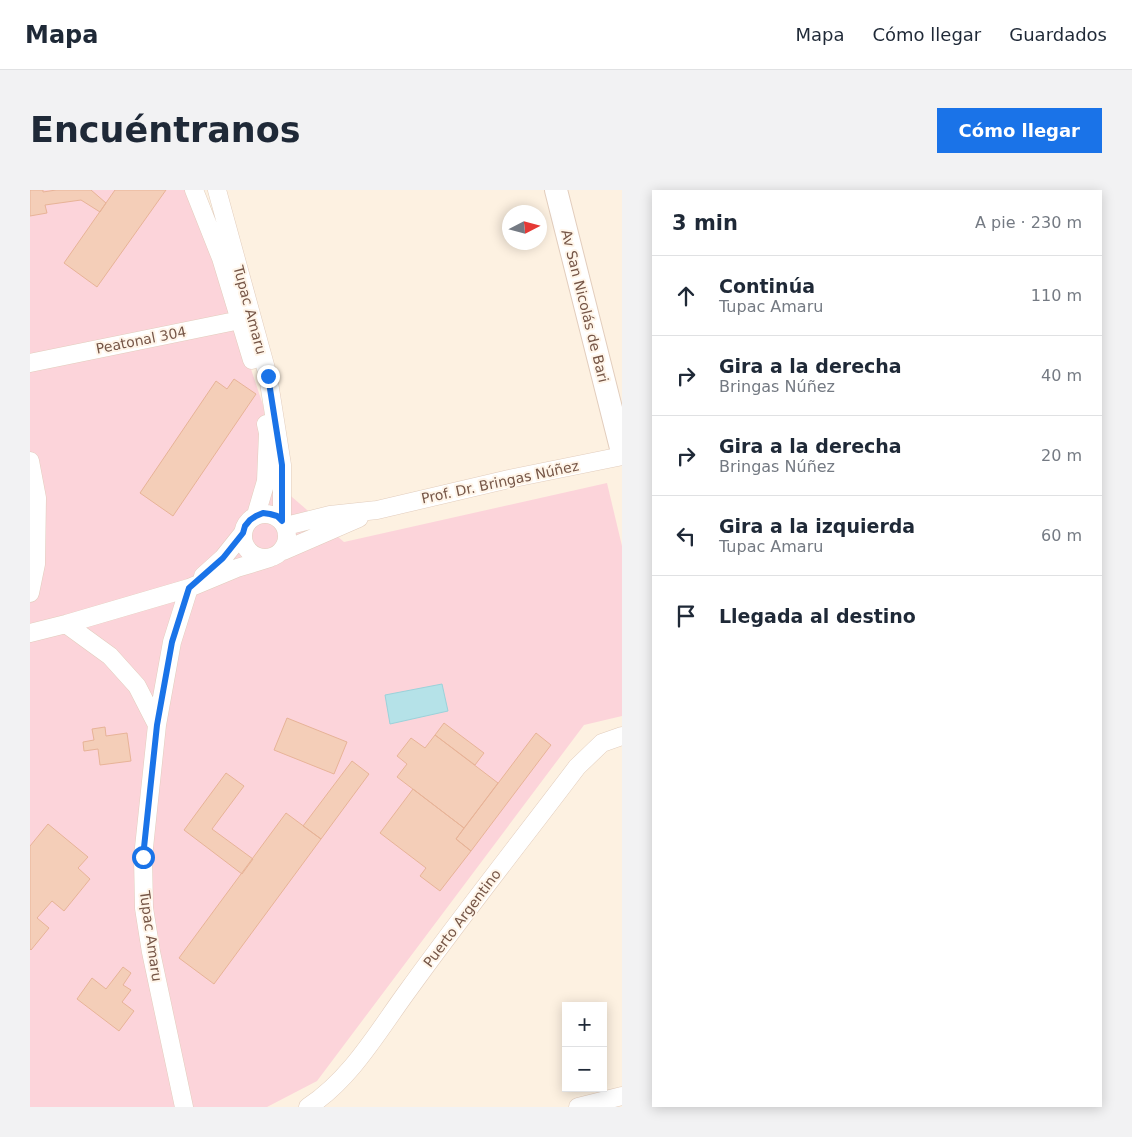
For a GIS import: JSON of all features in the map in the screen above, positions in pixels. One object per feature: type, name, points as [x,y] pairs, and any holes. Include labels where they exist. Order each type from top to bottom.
[{"type":"street","points":[[194,190],[246,319],[268,433],[266,481],[256,516]]},
{"type":"street","name":"Tupac Amaru","points":[[217,190],[246,319],[268,376],[282,465],[284,523]]},
{"type":"street","name":"Av San Nicolás de Bari","points":[[556,190],[622,454]]},
{"type":"street","name":"Peatonal 304","points":[[30,363],[246,319]]},
{"type":"street","name":"Prof. Dr. Bringas Núñez","points":[[377,510],[622,454]]},
{"type":"street","points":[[30,461],[37,498],[36,564],[30,593]]},
{"type":"street","points":[[284,523],[377,510]]},
{"type":"street","points":[[30,633],[189,588],[276,554],[377,510]]},
{"type":"street","points":[[189,588],[223,558],[243,533],[245,526],[256,516],[263,513],[277,516],[284,523],[288,532],[288,538],[286,545],[276,554],[263,558],[250,552],[246,546],[243,533]]},
{"type":"street","name":"Tupac Amaru","points":[[184,1107],[151,952],[144,908],[143,857],[157,725],[172,642],[189,588]]},
{"type":"street","points":[[66,624],[110,656],[137,686],[157,725]]},
{"type":"street","name":"Puerto Argentino","points":[[308,1107],[338,1084],[577,767],[602,744],[622,736]]},
{"type":"street","points":[[578,1107],[622,1096]]},
{"type":"shaded area","points":[[30,190],[187,190],[198,210],[263,405],[277,484],[344,542],[607,483],[622,546],[622,716],[584,725],[317,1081],[267,1107],[30,1107]]},
{"type":"water","points":[[442,684],[448,711],[390,724],[385,695]]},
{"type":"building","points":[[30,190],[43,190],[43,192],[91,190],[106,203],[100,212],[81,200],[45,205],[47,213],[30,216]]},
{"type":"building","points":[[115,190],[166,190],[97,287],[64,263]]},
{"type":"building","points":[[234,379],[256,394],[173,516],[140,493],[216,381],[227,389]]},
{"type":"building","points":[[287,718],[347,742],[334,774],[274,750]]},
{"type":"building","points":[[444,723],[484,753],[475,765],[435,735]]},
{"type":"building","points":[[105,727],[106,736],[127,733],[131,761],[100,765],[98,749],[84,751],[83,742],[94,740],[92,729]]},
{"type":"building","points":[[536,733],[551,745],[471,851],[456,839]]},
{"type":"building","points":[[435,735],[498,783],[464,828],[397,777],[407,764],[397,756],[411,738],[425,748]]},
{"type":"building","points":[[352,761],[369,774],[321,839],[303,826]]},
{"type":"building","points":[[226,773],[244,786],[212,829],[253,859],[242,874],[184,830]]},
{"type":"building","points":[[413,789],[464,828],[456,839],[471,851],[440,891],[420,876],[426,868],[380,833]]},
{"type":"building","points":[[286,813],[321,839],[214,984],[179,958]]},
{"type":"building","points":[[48,824],[88,857],[78,868],[90,879],[64,911],[52,901],[37,918],[49,928],[31,950],[30,846]]},
{"type":"building","points":[[123,967],[131,973],[123,985],[131,990],[122,1002],[134,1011],[119,1031],[77,999],[92,978],[106,989]]},
{"type":"route","points":[[143,857],[157,725],[172,642],[189,588],[223,558],[243,533],[245,526],[250,520],[263,513],[277,516],[282,521],[282,465],[268,376]]}]
